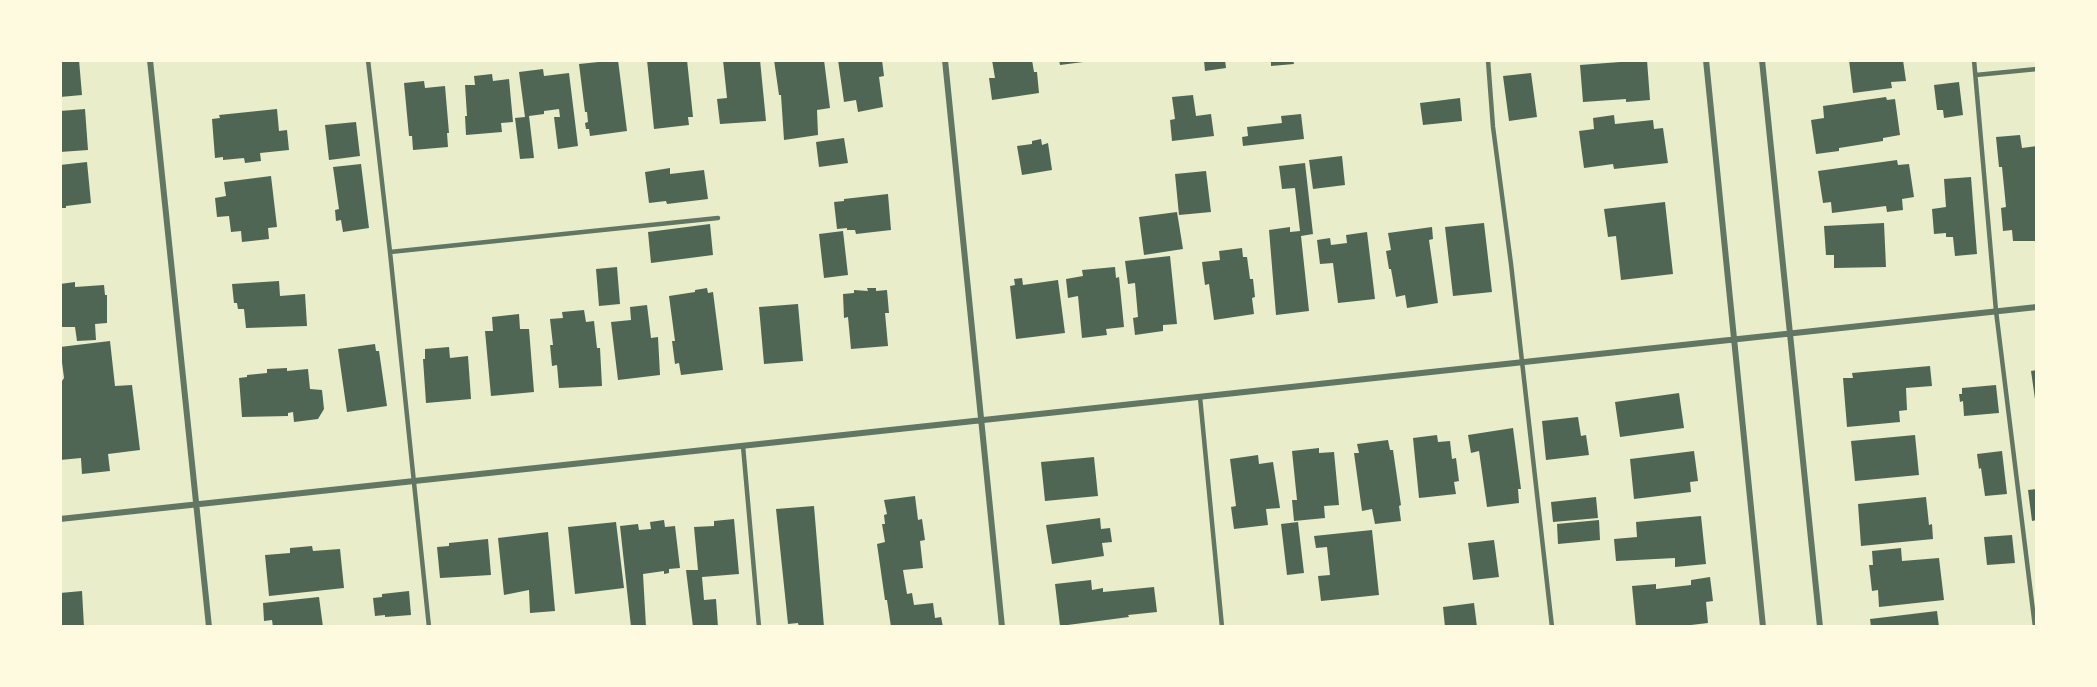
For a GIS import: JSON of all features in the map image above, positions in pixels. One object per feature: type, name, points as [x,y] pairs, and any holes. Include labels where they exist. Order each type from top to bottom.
[{"type":"street","points":[[150,60],[209,627]]},
{"type":"street","points":[[945,60],[1002,627]]},
{"type":"street","points":[[1706,60],[1763,627]]},
{"type":"street","points":[[1762,60],[1820,627]]},
{"type":"street","points":[[60,519],[2037,307]]},
{"type":"lane","points":[[368,60],[429,627]]},
{"type":"lane","points":[[1488,60],[1493,127],[1552,627]]},
{"type":"lane","points":[[1974,60],[1996,311],[2035,627]]},
{"type":"lane","points":[[1976,75],[2037,69]]},
{"type":"lane","points":[[390,252],[718,218]]},
{"type":"lane","points":[[1200,397],[1212,543],[1222,627]]},
{"type":"lane","points":[[743,446],[759,627]]},
{"type":"building","points":[[60,60],[79,60],[82,95],[60,97]]},
{"type":"building","points":[[618,60],[627,131],[590,136],[585,123],[588,122],[587,112],[585,112],[579,64]]},
{"type":"building","points":[[647,60],[687,60],[693,117],[688,117],[689,125],[654,129]]},
{"type":"building","points":[[723,60],[760,60],[766,121],[720,124],[717,99],[727,98]]},
{"type":"building","points":[[774,60],[824,60],[830,108],[817,110],[818,135],[784,140],[781,95],[779,95]]},
{"type":"building","points":[[838,60],[882,60],[884,76],[879,77],[883,107],[858,112],[856,100],[844,102]]},
{"type":"building","points":[[992,60],[1032,60],[1034,72],[1037,72],[1039,93],[992,100],[989,78],[995,78]]},
{"type":"building","points":[[1059,60],[1091,60],[1091,61],[1060,65]]},
{"type":"building","points":[[1204,60],[1225,60],[1226,68],[1205,71]]},
{"type":"building","points":[[1271,60],[1293,60],[1294,64],[1271,66]]},
{"type":"building","points":[[1647,60],[1650,100],[1583,102],[1580,65]]},
{"type":"building","points":[[1849,60],[1903,60],[1906,81],[1891,82],[1892,88],[1853,93]]},
{"type":"building","points":[[543,69],[544,76],[569,73],[578,146],[558,149],[554,117],[560,117],[559,109],[544,111],[544,114],[529,116],[534,158],[520,159],[515,118],[525,117],[519,72]]},
{"type":"building","points":[[1531,73],[1537,117],[1509,121],[1503,76]]},
{"type":"building","points":[[492,74],[493,81],[509,79],[513,122],[501,123],[502,132],[466,135],[465,85],[475,85],[474,76]]},
{"type":"building","points":[[424,81],[425,88],[445,86],[448,147],[413,150],[412,136],[409,136],[404,83]]},
{"type":"building","points":[[1959,82],[1963,115],[1944,118],[1943,110],[1937,110],[1934,85]]},
{"type":"building","points":[[1193,95],[1196,116],[1211,114],[1214,136],[1172,141],[1170,120],[1175,119],[1172,97]]},
{"type":"building","points":[[1886,97],[1887,100],[1895,99],[1900,135],[1883,138],[1883,141],[1839,148],[1839,151],[1816,154],[1811,120],[1824,118],[1823,106]]},
{"type":"building","points":[[1460,98],[1462,121],[1423,125],[1420,103]]},
{"type":"building","points":[[85,109],[88,150],[60,152],[60,111]]},
{"type":"building","points":[[277,109],[279,131],[287,130],[289,150],[260,153],[261,161],[245,163],[244,158],[223,160],[223,157],[215,158],[212,119],[220,118],[219,115]]},
{"type":"building","points":[[1301,114],[1304,139],[1243,146],[1242,137],[1248,136],[1247,127],[1282,123],[1281,116]]},
{"type":"building","points":[[1614,115],[1615,124],[1653,120],[1654,129],[1663,128],[1668,163],[1614,169],[1613,164],[1584,168],[1579,131],[1594,129],[1593,118]]},
{"type":"building","points":[[356,122],[360,156],[329,160],[325,125]]},
{"type":"building","points":[[2020,135],[2022,148],[2037,146],[2037,241],[2013,241],[2012,230],[2003,231],[2001,208],[2006,207],[1996,137]]},
{"type":"building","points":[[844,138],[848,163],[819,167],[816,142]]},
{"type":"building","points":[[1041,139],[1042,145],[1048,143],[1052,170],[1022,175],[1017,146],[1032,144],[1032,141]]},
{"type":"building","points":[[1342,156],[1345,185],[1313,189],[1309,160]]},
{"type":"building","points":[[1897,160],[1898,165],[1909,164],[1914,197],[1902,199],[1903,210],[1887,212],[1886,206],[1832,213],[1831,202],[1823,203],[1818,171]]},
{"type":"building","points":[[87,162],[91,203],[60,208],[60,165]]},
{"type":"building","points":[[1305,163],[1313,234],[1301,236],[1309,311],[1276,315],[1269,230],[1290,227],[1290,232],[1300,231],[1295,188],[1282,189],[1279,166]]},
{"type":"building","points":[[361,164],[369,228],[343,232],[341,220],[336,221],[335,210],[339,209],[333,167]]},
{"type":"building","points":[[670,168],[670,174],[704,170],[708,199],[667,204],[666,201],[649,203],[645,172]]},
{"type":"building","points":[[1206,171],[1211,212],[1179,215],[1175,174]]},
{"type":"building","points":[[271,176],[277,227],[268,228],[269,239],[242,242],[241,231],[231,232],[229,216],[217,217],[215,198],[226,196],[224,182]]},
{"type":"building","points":[[1971,177],[1977,254],[1955,256],[1953,237],[1946,237],[1946,233],[1934,234],[1932,209],[1946,207],[1944,179]]},
{"type":"building","points":[[888,194],[891,230],[856,234],[855,230],[837,229],[834,202]]},
{"type":"building","points":[[1665,202],[1673,274],[1621,280],[1616,236],[1608,237],[1604,209]]},
{"type":"building","points":[[1177,212],[1183,249],[1144,255],[1139,217]]},
{"type":"building","points":[[1484,223],[1492,292],[1453,296],[1445,227]]},
{"type":"building","points":[[1884,223],[1886,267],[1834,268],[1834,255],[1826,255],[1824,226]]},
{"type":"building","points":[[710,224],[713,255],[651,263],[648,232]]},
{"type":"building","points":[[1432,227],[1433,239],[1429,240],[1438,303],[1407,308],[1405,295],[1396,297],[1386,251],[1391,250],[1388,233]]},
{"type":"building","points":[[843,231],[848,275],[824,278],[819,234]]},
{"type":"building","points":[[1367,232],[1375,299],[1338,303],[1333,263],[1320,264],[1317,240],[1330,238],[1331,245],[1347,243],[1346,235]]},
{"type":"building","points":[[1242,248],[1243,257],[1247,257],[1250,279],[1253,279],[1254,314],[1214,320],[1209,284],[1205,285],[1202,262],[1220,260],[1219,251]]},
{"type":"building","points":[[1170,256],[1177,324],[1163,325],[1163,331],[1135,335],[1133,318],[1138,317],[1135,283],[1128,284],[1125,261]]},
{"type":"building","points":[[617,267],[620,304],[599,306],[596,269]]},
{"type":"building","points":[[1115,267],[1116,278],[1119,277],[1124,327],[1106,329],[1107,335],[1082,338],[1078,296],[1068,298],[1066,279],[1083,276],[1082,270]]},
{"type":"building","points":[[1022,278],[1023,285],[1058,280],[1065,333],[1016,339],[1010,286],[1015,285],[1014,279]]},
{"type":"building","points":[[279,281],[280,296],[305,294],[307,326],[246,328],[244,309],[238,309],[237,303],[234,303],[232,284]]},
{"type":"building","points":[[75,282],[75,287],[104,285],[105,295],[107,295],[107,323],[95,324],[96,340],[77,341],[75,327],[60,327],[60,284]]},
{"type":"building","points":[[707,288],[708,293],[713,292],[723,370],[681,375],[679,363],[675,364],[672,341],[675,341],[669,296]]},
{"type":"building","points":[[867,288],[876,288],[876,291],[887,290],[889,313],[885,313],[888,346],[851,349],[848,317],[844,318],[843,294],[854,293],[854,290],[868,291]]},
{"type":"building","points":[[798,304],[803,361],[764,364],[759,307]]},
{"type":"building","points":[[647,305],[651,338],[658,337],[660,375],[618,380],[611,322],[631,320],[630,307]]},
{"type":"building","points":[[584,310],[586,322],[594,321],[597,348],[600,348],[602,386],[559,388],[557,365],[552,366],[550,345],[553,345],[550,319],[563,318],[562,312]]},
{"type":"building","points":[[519,314],[520,329],[529,329],[534,392],[491,396],[485,331],[493,331],[492,317]]},
{"type":"building","points":[[110,341],[115,386],[132,385],[140,450],[108,454],[110,471],[82,474],[81,458],[60,460],[60,393],[62,393],[60,384],[64,378],[60,347]]},
{"type":"building","points":[[375,344],[376,351],[379,351],[387,406],[347,412],[338,349]]},
{"type":"building","points":[[449,347],[450,358],[468,356],[471,399],[426,403],[423,359],[425,359],[425,349]]},
{"type":"building","points":[[1930,366],[1932,386],[1906,388],[1907,410],[1899,411],[1900,422],[1847,427],[1843,378],[1853,378],[1852,373]]},
{"type":"building","points":[[287,368],[287,371],[308,369],[310,389],[322,390],[324,409],[318,419],[294,422],[293,412],[288,413],[288,416],[242,417],[239,378],[267,373],[267,369]]},
{"type":"building","points":[[2037,370],[2037,406],[2036,406],[2031,371]]},
{"type":"building","points":[[1996,385],[1999,413],[1964,416],[1963,401],[1960,402],[1959,394],[1962,394],[1962,388]]},
{"type":"building","points":[[1679,393],[1684,428],[1620,437],[1615,402]]},
{"type":"building","points":[[1578,417],[1581,436],[1586,435],[1589,455],[1546,460],[1542,421]]},
{"type":"building","points":[[1513,428],[1521,489],[1518,489],[1519,503],[1487,507],[1479,451],[1471,453],[1468,435]]},
{"type":"building","points":[[1437,435],[1438,442],[1450,441],[1452,459],[1456,458],[1459,481],[1454,482],[1456,494],[1419,498],[1413,438]]},
{"type":"building","points":[[1915,435],[1919,475],[1855,481],[1851,441]]},
{"type":"building","points":[[1388,440],[1390,450],[1393,450],[1401,521],[1375,524],[1372,509],[1362,511],[1354,453],[1359,453],[1357,444]]},
{"type":"building","points":[[1319,448],[1319,453],[1334,452],[1339,505],[1324,506],[1325,518],[1294,521],[1292,500],[1297,500],[1292,451]]},
{"type":"building","points":[[1694,451],[1698,481],[1690,482],[1691,492],[1634,499],[1630,459]]},
{"type":"building","points":[[2002,451],[2007,494],[1985,496],[1977,454]]},
{"type":"building","points":[[1258,455],[1259,464],[1273,462],[1280,508],[1266,509],[1268,525],[1234,529],[1231,507],[1236,506],[1230,459]]},
{"type":"building","points":[[1094,457],[1098,496],[1045,501],[1041,462]]},
{"type":"building","points":[[2037,489],[2037,520],[2032,521],[2028,490]]},
{"type":"building","points":[[915,496],[918,520],[922,519],[925,540],[920,541],[923,568],[903,570],[907,594],[912,593],[914,605],[933,603],[935,618],[941,617],[943,627],[891,627],[887,600],[885,600],[877,544],[885,542],[882,524],[885,524],[884,515],[887,514],[884,500]]},
{"type":"building","points":[[1596,497],[1598,518],[1553,522],[1551,502]]},
{"type":"building","points":[[1926,497],[1933,539],[1861,546],[1858,504]]},
{"type":"building","points":[[814,506],[824,627],[799,627],[798,623],[788,624],[776,509]]},
{"type":"building","points":[[1701,516],[1706,564],[1675,567],[1675,558],[1616,561],[1614,539],[1637,537],[1636,522]]},
{"type":"building","points":[[1100,518],[1101,529],[1110,528],[1112,542],[1102,543],[1104,556],[1052,564],[1046,525]]},
{"type":"building","points":[[734,519],[739,574],[702,577],[704,600],[716,599],[718,627],[693,627],[686,570],[698,570],[694,527],[714,526],[714,521]]},
{"type":"building","points":[[664,520],[665,527],[675,526],[680,568],[669,569],[669,573],[664,574],[664,571],[643,574],[646,627],[631,627],[620,526],[638,524],[639,530],[651,529],[650,522]]},
{"type":"building","points":[[1599,520],[1600,540],[1558,544],[1557,524]]},
{"type":"building","points":[[616,522],[624,588],[575,594],[568,527]]},
{"type":"building","points":[[1298,522],[1304,573],[1287,575],[1281,524]]},
{"type":"building","points":[[1372,530],[1379,595],[1321,601],[1318,576],[1330,575],[1327,547],[1316,548],[1314,536]]},
{"type":"building","points":[[548,532],[555,611],[530,613],[529,590],[504,595],[498,538]]},
{"type":"building","points":[[2012,535],[2015,563],[1987,565],[1984,537]]},
{"type":"building","points":[[488,539],[491,575],[440,578],[437,547],[449,546],[449,543]]},
{"type":"building","points":[[1494,540],[1499,577],[1473,580],[1468,543]]},
{"type":"building","points":[[312,546],[313,551],[340,549],[344,588],[269,596],[265,555],[290,553],[290,548]]},
{"type":"building","points":[[1901,548],[1902,561],[1939,558],[1944,600],[1879,607],[1878,590],[1872,591],[1869,565],[1873,565],[1872,551]]},
{"type":"building","points":[[1710,577],[1713,601],[1706,602],[1708,623],[1674,627],[1636,627],[1632,586],[1656,584],[1656,589],[1691,585],[1691,580]]},
{"type":"building","points":[[1091,580],[1092,590],[1103,588],[1103,592],[1154,587],[1157,612],[1060,626],[1055,584]]},
{"type":"building","points":[[82,591],[84,627],[60,627],[60,593]]},
{"type":"building","points":[[409,591],[411,615],[375,616],[373,598],[382,597],[382,594]]},
{"type":"building","points":[[319,597],[323,627],[273,627],[272,620],[264,621],[263,603]]},
{"type":"building","points":[[1474,603],[1477,627],[1445,627],[1443,607]]},
{"type":"building","points":[[1937,611],[1939,627],[1871,627],[1870,619]]}]
